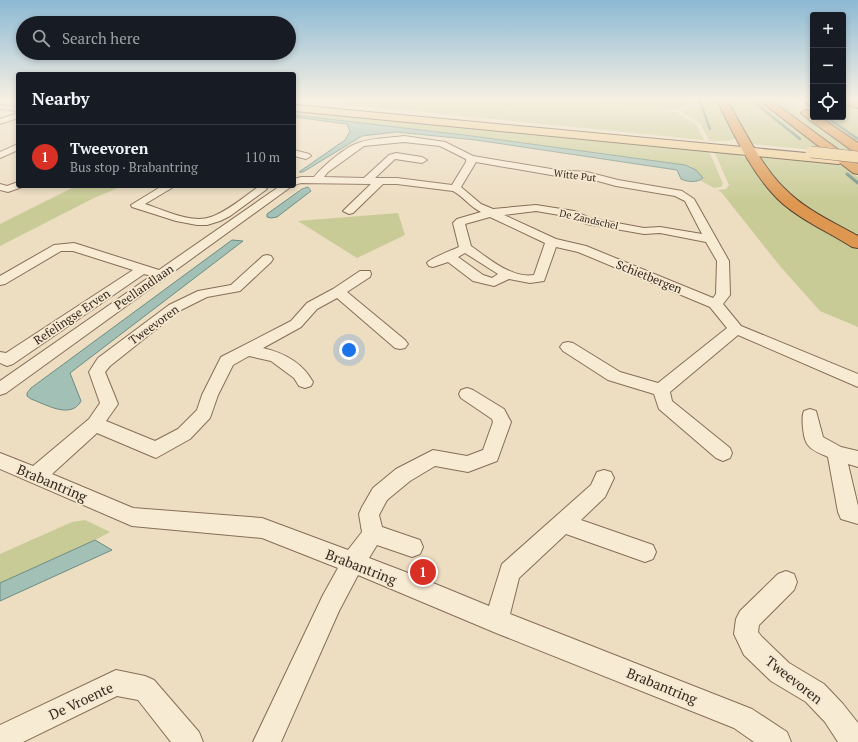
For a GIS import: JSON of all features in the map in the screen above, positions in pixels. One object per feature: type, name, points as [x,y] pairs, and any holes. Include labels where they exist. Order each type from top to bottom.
[{"type":"highway","points":[[741,134],[770,181],[786,198],[811,216],[858,243]]},
{"type":"highway","points":[[810,134],[858,170]]},
{"type":"highway","points":[[836,134],[858,149]]},
{"type":"main road","points":[[579,134],[815,155],[858,157]]},
{"type":"main road","points":[[601,134],[750,149]]},
{"type":"main road","points":[[815,155],[858,162]]},
{"type":"street","name":"Witte Put","points":[[317,180],[325,170],[362,144],[404,139],[442,144],[471,158],[557,173],[571,173],[616,183],[678,193],[689,199],[711,238]]},
{"type":"street","points":[[0,146],[16,140]]},
{"type":"street","points":[[0,155],[16,148]]},
{"type":"street","points":[[296,154],[306,156]]},
{"type":"street","points":[[366,181],[396,156],[422,160]]},
{"type":"street","points":[[296,181],[300,180],[397,181],[455,188],[471,162],[471,158]]},
{"type":"street","points":[[349,211],[380,181]]},
{"type":"street","points":[[0,187],[8,189],[16,186]]},
{"type":"street","points":[[166,188],[136,205],[190,221],[205,222],[216,219],[267,192]]},
{"type":"street","points":[[256,188],[267,192]]},
{"type":"street","name":"Peellandlaan","points":[[0,389],[161,275],[267,192],[280,188]]},
{"type":"street","name":"Schietbergen","points":[[455,188],[461,191],[477,206],[552,242],[582,249],[715,304],[736,329],[858,381]]},
{"type":"street","name":"De Zandschel","points":[[491,213],[536,208],[574,214],[587,221],[644,231],[660,230],[711,238]]},
{"type":"street","points":[[491,213],[461,221],[459,223],[465,248],[507,275],[534,280],[539,278],[552,242]]},
{"type":"street","points":[[711,238],[723,261],[723,295],[715,304]]},
{"type":"street","points":[[0,281],[58,248],[74,247],[161,275]]},
{"type":"street","points":[[433,263],[465,248]]},
{"type":"street","points":[[448,257],[478,278],[494,282],[507,275]]},
{"type":"street","name":"Tweevoren","points":[[36,476],[95,424],[109,404],[97,372],[104,362],[174,308],[202,294],[235,288],[268,259]]},
{"type":"street","name":"Refelingse Erven","points":[[0,357],[7,360],[143,269]]},
{"type":"street","points":[[95,424],[156,450],[184,434],[204,413],[210,395],[227,361],[296,324],[312,306],[338,292],[365,274]]},
{"type":"street","points":[[338,292],[400,344]]},
{"type":"street","points":[[661,390],[736,329]]},
{"type":"street","points":[[568,347],[614,376],[661,390]]},
{"type":"street","points":[[247,350],[276,356],[300,374],[305,382]]},
{"type":"street","points":[[661,390],[665,404],[722,453]]},
{"type":"street","points":[[268,742],[331,603],[352,564],[373,534],[368,514],[380,494],[402,475],[433,458],[468,464],[490,455],[502,422],[498,414],[467,394]]},
{"type":"street","points":[[810,416],[815,441],[836,453],[858,459]]},
{"type":"street","points":[[836,453],[848,512],[858,515]]},
{"type":"street","name":"Brabantring","points":[[0,461],[132,517],[262,528],[352,564],[416,587],[496,621],[743,718],[777,742]]},
{"type":"street","points":[[496,621],[510,572],[564,524],[598,491],[604,478]]},
{"type":"street","points":[[564,524],[645,552]]},
{"type":"street","points":[[373,534],[412,547]]},
{"type":"street","name":"Tweevoren","points":[[786,582],[748,619],[746,634],[753,646],[780,672],[815,693],[834,713],[855,742]]},
{"type":"street","name":"De Vroente","points":[[0,739],[116,683],[144,689],[190,742]]},
{"type":"green space","points":[[452,134],[537,134],[709,151],[723,184],[721,187],[714,188],[701,181],[703,179],[685,165]]},
{"type":"green space","points":[[640,134],[701,134],[704,140]]},
{"type":"green space","points":[[706,134],[734,134],[735,135],[734,139],[727,141],[710,141]]},
{"type":"green space","points":[[746,134],[801,134],[824,151],[752,144]]},
{"type":"green space","points":[[815,134],[832,134],[858,152],[858,166]]},
{"type":"green space","points":[[844,134],[858,134],[858,143]]},
{"type":"green space","points":[[714,151],[734,153],[746,158],[765,186],[777,197],[858,248],[858,327],[820,311],[779,265],[722,193],[718,190],[726,189],[729,185]]},
{"type":"green space","points":[[758,154],[838,162],[858,177],[858,239],[825,221],[782,190]]},
{"type":"green space","points":[[72,188],[118,188],[94,198],[0,246],[0,224]]},
{"type":"green space","points":[[398,213],[405,235],[357,258],[298,221]]},
{"type":"green space","points":[[85,520],[110,532],[0,583],[0,554],[72,522]]},
{"type":"water","points":[[349,134],[382,134],[362,136],[303,172],[299,172],[345,140]]},
{"type":"water","points":[[412,134],[452,134],[685,165],[696,170],[703,178],[698,181],[686,181],[681,179],[677,170],[476,140]]},
{"type":"water","points":[[308,187],[311,191],[277,217],[267,217],[267,214],[302,189]]},
{"type":"water","points":[[232,240],[243,241],[70,373],[81,401],[77,407],[64,410],[58,409],[50,407],[27,396],[27,393],[31,388]]},
{"type":"water","points":[[95,540],[112,550],[0,601],[0,583]]},
{"type":"waterway","points":[[793,134],[800,139]]},
{"type":"waterway","points":[[850,134],[858,139]]},
{"type":"waterway","points":[[847,174],[858,183]]},
{"type":"place","name":"Tweevoren","points":[[423,572]]}]
